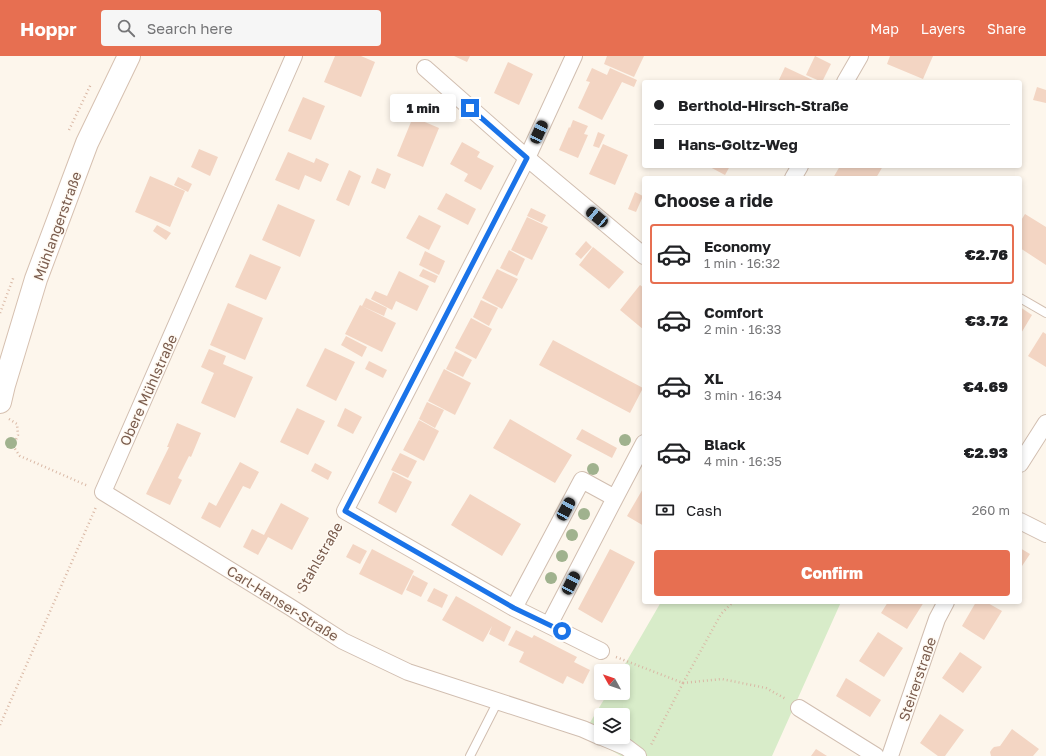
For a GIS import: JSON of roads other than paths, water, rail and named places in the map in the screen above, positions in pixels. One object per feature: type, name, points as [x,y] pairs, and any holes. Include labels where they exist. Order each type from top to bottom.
[{"type":"main road","name":"Mühlangerstraße","points":[[5,411],[4,385],[36,279],[84,150],[129,56]]},
{"type":"street","name":"Obere Mühlstraße","points":[[103,492],[294,56]]},
{"type":"street","name":"Stahlstraße","points":[[514,608],[345,511],[527,158],[574,56]]},
{"type":"street","points":[[846,80],[860,56]]},
{"type":"street","points":[[425,68],[527,158],[642,254]]},
{"type":"street","points":[[1022,461],[1046,423]]},
{"type":"street","points":[[549,625],[642,447]]},
{"type":"street","points":[[601,651],[514,608],[582,480],[615,498]]},
{"type":"street","name":"Carl-Hanser-Straße","points":[[103,492],[343,641],[408,672],[594,734]]},
{"type":"street","points":[[1022,522],[1046,534]]},
{"type":"street","name":"Steirerstraße","points":[[890,756],[937,619],[945,604]]},
{"type":"street","points":[[799,708],[876,756]]},
{"type":"street","name":"Carl-Hanser-Straße","points":[[619,744],[643,753]]},
{"type":"lane","points":[[1022,299],[1046,313]]},
{"type":"lane","points":[[470,756],[498,701]]}]
